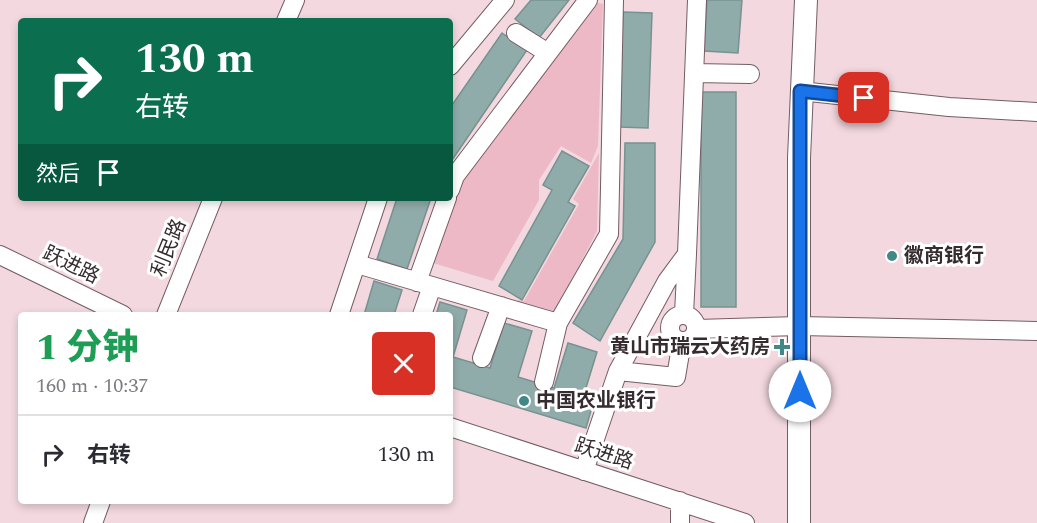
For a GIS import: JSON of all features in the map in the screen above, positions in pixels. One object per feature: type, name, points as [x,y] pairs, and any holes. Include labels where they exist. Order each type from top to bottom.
[{"type":"main road","points":[[799,523],[800,91],[806,0]]},
{"type":"street","points":[[287,18],[295,0]]},
{"type":"street","points":[[453,62],[505,0]]},
{"type":"street","points":[[453,180],[588,0]]},
{"type":"street","points":[[544,382],[558,323],[609,234],[614,0]]},
{"type":"street","points":[[684,314],[697,0]]},
{"type":"street","points":[[516,33],[548,53]]},
{"type":"street","points":[[694,73],[750,74]]},
{"type":"street","points":[[800,91],[949,107],[1037,112]]},
{"type":"street","name":"利民路","points":[[167,312],[212,201]]},
{"type":"street","points":[[340,312],[377,201]]},
{"type":"street","points":[[423,312],[424,284],[446,201]]},
{"type":"street","points":[[584,471],[618,371],[667,281],[687,254]]},
{"type":"street","name":"跃进路","points":[[0,255],[117,312]]},
{"type":"street","points":[[357,264],[558,323]]},
{"type":"street","points":[[482,358],[501,306]]},
{"type":"street","points":[[682,341],[671,333],[670,327],[678,315],[691,316],[697,329]]},
{"type":"street","points":[[697,329],[800,326],[1037,331]]},
{"type":"street","points":[[682,341],[694,335],[697,329]]},
{"type":"street","points":[[618,371],[676,377],[682,341]]},
{"type":"street","name":"跃进路","points":[[453,428],[745,523]]},
{"type":"street","points":[[680,501],[680,523]]},
{"type":"street","points":[[93,523],[99,504]]},
{"type":"shaded area","points":[[590,1],[603,4],[598,146],[591,163],[561,146],[539,180],[539,200],[493,281],[433,263],[463,172]]},
{"type":"shaded area","points":[[599,153],[597,231],[553,316],[517,306],[518,300],[524,301],[579,204],[573,199]]},
{"type":"building","points":[[531,0],[569,0],[539,38],[515,19]]},
{"type":"building","points":[[707,0],[742,0],[738,53],[704,51]]},
{"type":"building","points":[[623,12],[652,13],[648,128],[619,127]]},
{"type":"building","points":[[502,33],[527,50],[453,159],[453,104]]},
{"type":"building","points":[[701,92],[736,92],[736,307],[701,307]]},
{"type":"building","points":[[625,143],[655,143],[655,242],[600,341],[573,323],[623,239]]},
{"type":"building","points":[[562,151],[589,166],[568,202],[575,206],[522,300],[499,286],[552,190],[543,185]]},
{"type":"building","points":[[396,201],[430,201],[407,269],[377,259]]},
{"type":"building","points":[[374,281],[402,290],[395,312],[365,312]]},
{"type":"building","points":[[440,302],[467,310],[453,357],[453,312],[437,312]]},
{"type":"building","points":[[504,323],[532,331],[518,377],[554,388],[568,343],[597,352],[581,404],[592,407],[586,428],[453,388],[453,357],[490,368]]},
{"type":"place","name":"徽商银行","points":[[892,256]]},
{"type":"place","name":"黄山市瑞云大药房","points":[[782,347]]},
{"type":"place","name":"中国农业银行","points":[[524,401]]},
{"type":"route","points":[[800,391],[800,91],[864,98]]}]
